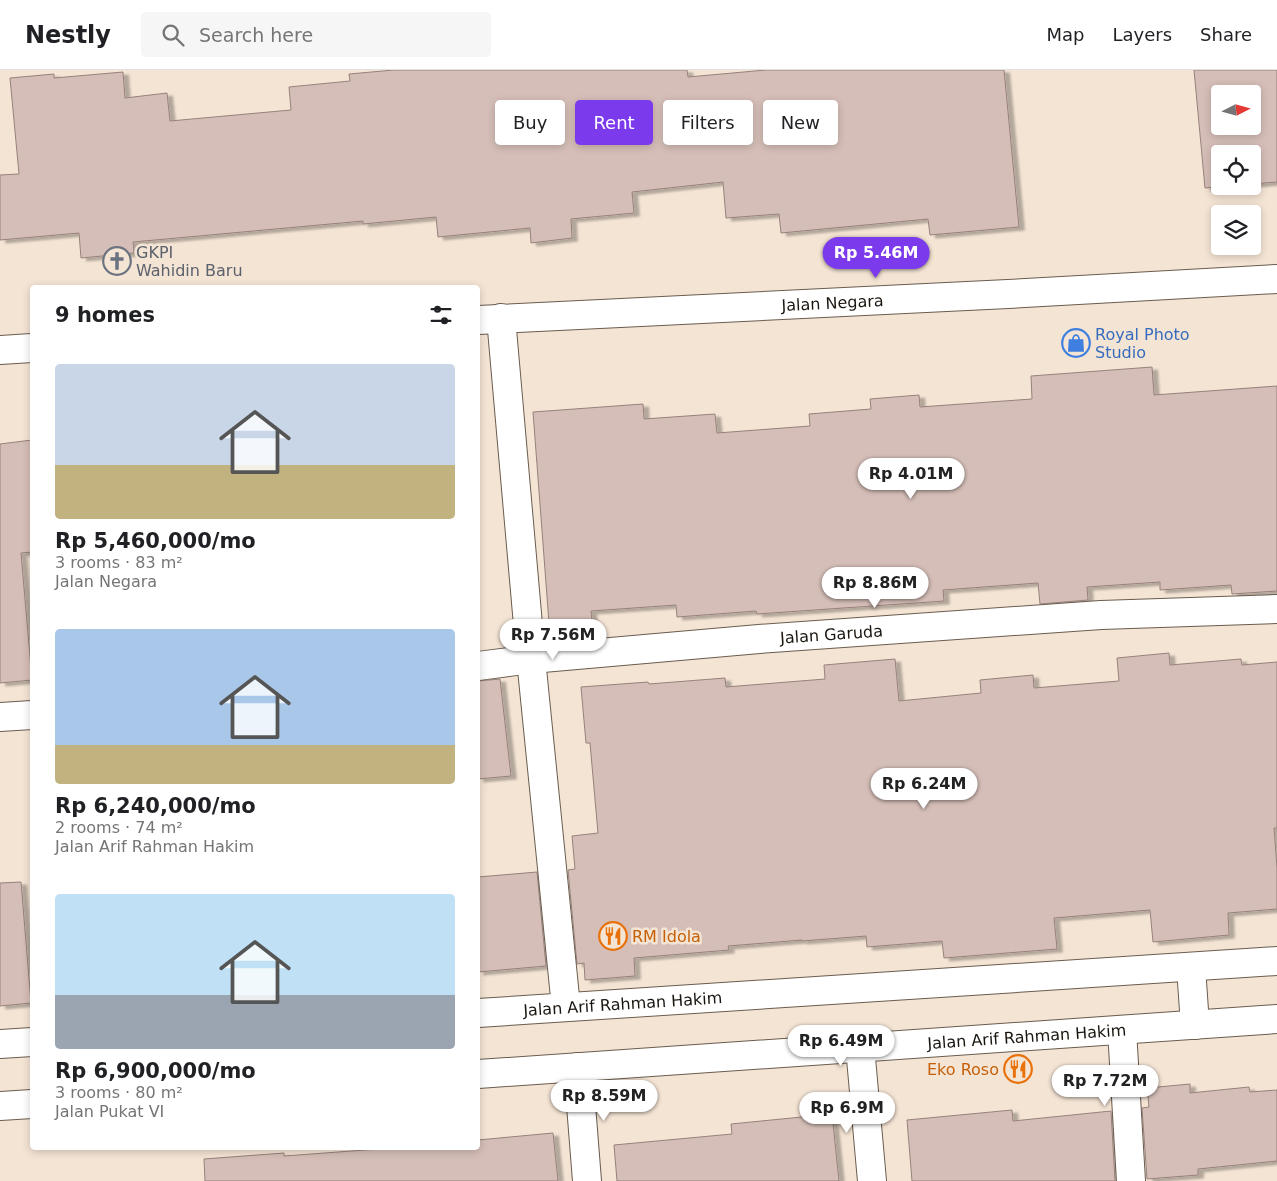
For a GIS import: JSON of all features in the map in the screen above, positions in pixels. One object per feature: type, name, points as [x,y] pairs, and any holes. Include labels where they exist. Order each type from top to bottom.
[{"type":"street","name":"Jalan Negara","points":[[489,319],[1277,279]]},
{"type":"street","points":[[489,319],[531,659],[566,1008]]},
{"type":"street","points":[[0,350],[30,348]]},
{"type":"street","name":"Jalan Garuda","points":[[480,666],[531,659],[759,639],[1082,616],[1277,609]]},
{"type":"street","points":[[0,716],[30,715]]},
{"type":"street","name":"Jalan Arif Rahman Hakim","points":[[480,1013],[1277,961]]},
{"type":"street","points":[[1191,967],[1195,1025]]},
{"type":"street","name":"Jalan Arif Rahman Hakim","points":[[480,1074],[1277,1019]]},
{"type":"street","points":[[1122,1030],[1131,1181]]},
{"type":"street","points":[[0,1044],[30,1042]]},
{"type":"street","points":[[860,1048],[872,1181]]},
{"type":"street","points":[[578,1067],[587,1181]]},
{"type":"street","points":[[0,1106],[30,1104]]},
{"type":"building","points":[[394,70],[687,70],[688,77],[766,70],[1004,70],[1019,227],[930,235],[928,219],[781,233],[779,214],[726,218],[723,182],[632,192],[634,213],[571,219],[572,238],[531,243],[530,228],[438,237],[436,217],[363,224],[363,221],[133,242],[134,253],[81,258],[79,233],[0,240],[0,175],[19,174],[10,78],[54,74],[54,78],[123,72],[125,98],[167,93],[170,121],[291,110],[289,87],[350,81],[349,74]]},
{"type":"building","points":[[1194,70],[1277,70],[1277,182],[1261,183],[1261,145],[1211,145],[1211,188],[1205,188]]},
{"type":"building","points":[[1152,367],[1154,395],[1277,386],[1277,591],[1232,594],[1231,585],[1160,590],[1160,582],[1087,587],[1088,600],[1040,604],[1038,583],[943,590],[944,601],[757,614],[756,611],[677,617],[676,605],[591,611],[592,620],[549,623],[533,412],[643,404],[644,419],[715,414],[717,433],[810,426],[809,414],[871,409],[870,399],[919,395],[920,407],[1032,399],[1031,376]]},
{"type":"building","points":[[30,440],[30,552],[21,553],[30,657],[30,680],[0,683],[0,444]]},
{"type":"building","points":[[1169,653],[1170,665],[1241,659],[1242,665],[1277,662],[1277,828],[1274,828],[1277,868],[1277,909],[1228,913],[1229,935],[1153,942],[1150,910],[1054,918],[1057,949],[944,958],[942,941],[867,947],[866,936],[802,940],[728,946],[729,950],[634,958],[635,976],[585,980],[584,963],[577,964],[568,870],[575,869],[572,836],[598,833],[590,743],[586,743],[581,687],[725,678],[726,687],[825,679],[824,665],[895,659],[899,701],[981,693],[980,680],[1033,675],[1034,688],[1119,681],[1117,658]]},
{"type":"building","points":[[500,679],[511,776],[480,779],[480,681]]},
{"type":"building","points":[[537,872],[546,966],[480,972],[480,877]]},
{"type":"building","points":[[21,882],[30,1003],[0,1006],[0,883]]},
{"type":"building","points":[[1190,1084],[1190,1093],[1249,1087],[1250,1092],[1277,1090],[1277,1161],[1198,1169],[1198,1175],[1147,1179],[1142,1108],[1149,1107],[1147,1088]]},
{"type":"building","points":[[1012,1110],[1013,1121],[1111,1111],[1115,1181],[912,1181],[907,1120]]},
{"type":"building","points":[[832,1114],[839,1181],[617,1181],[614,1145],[732,1134],[731,1124]]},
{"type":"building","points":[[553,1133],[558,1181],[205,1181],[204,1159],[284,1153],[284,1156],[365,1150],[480,1150],[480,1140]]},
{"type":"place","name":"GKPI Wahidin Baru","points":[[117,261]]},
{"type":"place","name":"Royal Photo Studio","points":[[1076,343]]},
{"type":"place","name":"RM Idola","points":[[613,936]]},
{"type":"place","name":"Eko Roso","points":[[1018,1069]]}]
